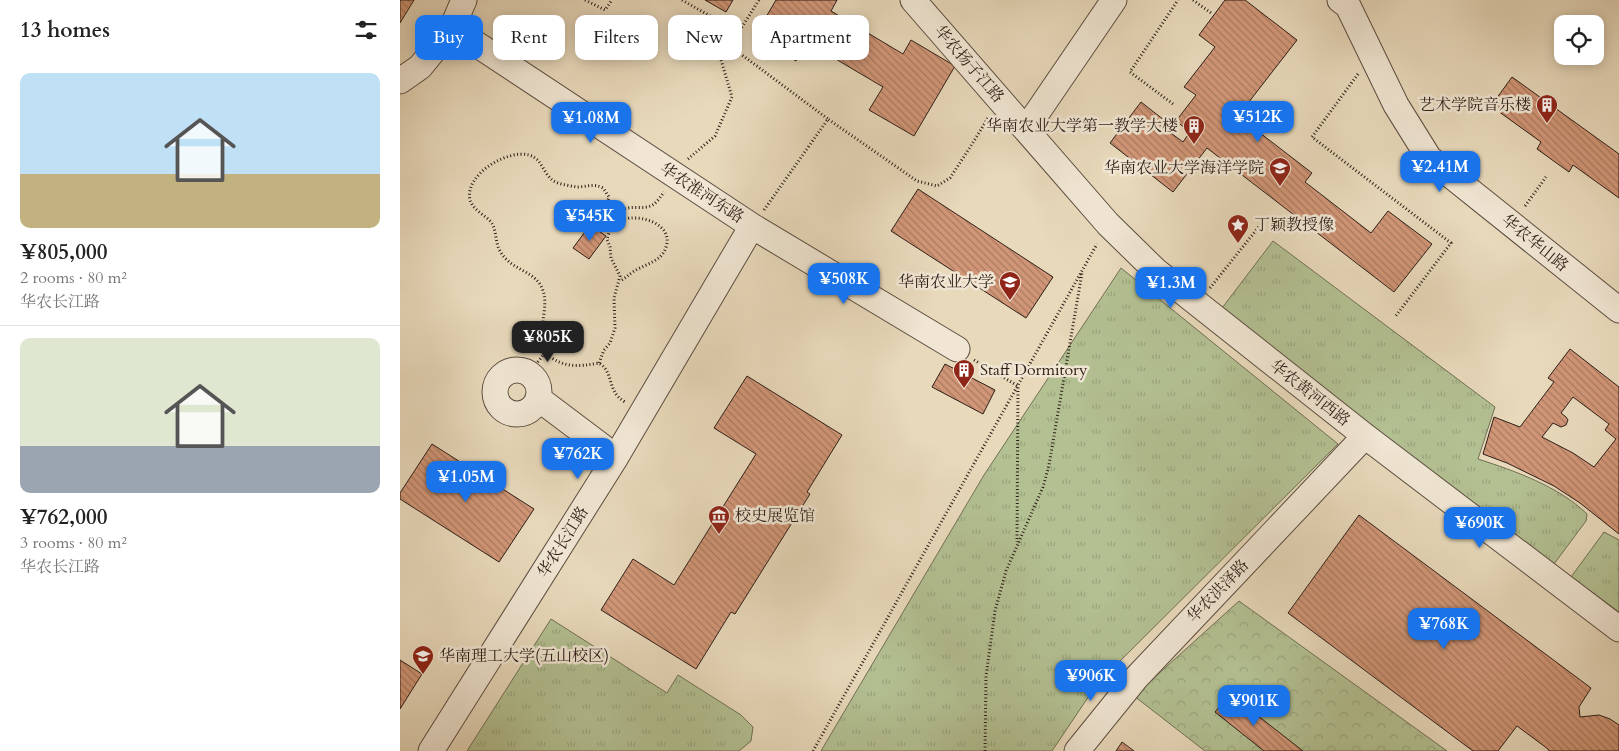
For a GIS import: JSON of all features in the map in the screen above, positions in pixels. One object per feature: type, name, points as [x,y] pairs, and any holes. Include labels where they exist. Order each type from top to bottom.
[{"type":"street","points":[[458,15],[464,0]]},
{"type":"street","name":"华农扬子江路","points":[[913,0],[1026,129]]},
{"type":"street","points":[[1026,129],[1114,0]]},
{"type":"street","name":"华农华山路","points":[[1340,0],[1348,6],[1396,105],[1429,158],[1619,310]]},
{"type":"street","name":"华农淮河东路","points":[[483,49],[752,226],[957,350]]},
{"type":"street","points":[[400,82],[420,67],[426,60]]},
{"type":"street","name":"华农黄河西路","points":[[1026,129],[1108,224],[1154,270],[1365,436],[1619,629]]},
{"type":"street","name":"华农长江路","points":[[431,751],[616,457],[752,226]]},
{"type":"street","points":[[516,370],[529,373],[538,384],[540,391],[539,399],[535,406],[530,411],[522,414],[507,412],[501,408],[494,394],[498,380],[503,374],[516,370]]},
{"type":"street","points":[[539,399],[616,457]]},
{"type":"street","name":"华农洪泽路","points":[[1077,751],[1136,678],[1365,436]]},
{"type":"path","points":[[585,0],[605,10],[612,0]]},
{"type":"path","points":[[682,0],[708,15]]},
{"type":"path","points":[[742,26],[758,0]]},
{"type":"path","points":[[1173,104],[1130,72],[1178,0]]},
{"type":"path","points":[[1193,0],[1211,13]]},
{"type":"path","points":[[742,55],[828,119],[917,181],[937,186],[950,178],[991,111],[1003,103]]},
{"type":"path","points":[[1371,55],[1312,137],[1451,243],[1395,316]]},
{"type":"path","points":[[599,363],[604,350],[610,343],[615,328],[614,300],[620,276],[611,258],[607,239],[615,217],[628,207],[644,207],[654,204],[674,175],[693,153],[715,136],[732,97],[722,60]]},
{"type":"path","points":[[752,226],[828,119]]},
{"type":"path","points":[[529,373],[545,353],[543,290],[539,283],[527,273],[512,265],[500,251],[492,223],[471,203],[472,185],[479,174],[496,161],[518,154],[531,156],[539,161],[548,176],[558,183],[577,187],[594,185],[603,188],[609,197],[608,208],[615,217],[622,220],[628,218],[650,220],[665,233],[666,250],[660,258],[620,281]]},
{"type":"path","points":[[1522,211],[1546,176]]},
{"type":"path","points":[[1197,304],[1265,219]]},
{"type":"path","points":[[813,751],[1108,224]]},
{"type":"path","points":[[986,751],[986,676],[995,611],[1006,571],[1043,488],[1083,270]]},
{"type":"path","points":[[957,350],[1018,386]]},
{"type":"path","points":[[545,353],[553,360],[574,366],[581,367],[599,363],[603,365],[609,375],[614,394],[642,413]]},
{"type":"path","points":[[1017,544],[1018,386]]},
{"type":"green space","points":[[1273,241],[1495,407],[1478,459],[1521,474],[1550,487],[1576,504],[1587,514],[1586,521],[1554,564],[1219,312]]},
{"type":"green space","points":[[1121,268],[1338,444],[1097,684],[1052,751],[821,751],[984,475]]},
{"type":"green space","points":[[1604,532],[1619,540],[1619,612],[1571,577]]},
{"type":"green space","points":[[1239,601],[1447,751],[1205,751],[1134,696]]},
{"type":"green space","points":[[551,619],[667,693],[678,675],[741,715],[753,727],[751,741],[739,751],[467,751]]},
{"type":"building","points":[[400,0],[414,0],[400,23]]},
{"type":"building","points":[[705,0],[733,0],[726,12]]},
{"type":"building","points":[[776,0],[837,0],[831,11],[838,15],[767,15]]},
{"type":"building","name":"华南农业大学第一教学大楼","points":[[1225,0],[1245,0],[1297,40],[1238,116],[1312,173],[1305,182],[1371,233],[1388,211],[1432,244],[1394,292],[1207,148],[1173,192],[1110,143],[1141,102],[1164,120],[1160,125],[1183,142],[1190,132],[1176,121],[1196,95],[1184,87],[1215,47],[1199,35]]},
{"type":"building","points":[[869,34],[903,54],[911,40],[955,66],[914,136],[869,110],[883,87],[837,60],[869,60]]},
{"type":"building","name":"艺术学院音乐楼","points":[[1512,77],[1619,154],[1619,198],[1573,165],[1569,172],[1537,149],[1541,142],[1491,106]]},
{"type":"building","points":[[918,189],[1053,277],[1026,318],[891,231]]},
{"type":"building","points":[[590,225],[606,236],[589,259],[573,248]]},
{"type":"building","points":[[1570,349],[1619,387],[1619,534],[1580,503],[1554,486],[1507,463],[1483,454],[1494,417],[1520,427],[1554,382],[1548,378]],"holes":[[[1573,397],[1609,424],[1605,430],[1616,439],[1594,467],[1573,453],[1542,437],[1553,423],[1561,427],[1566,425],[1568,420],[1561,413]]]},
{"type":"building","name":"Staff Dormitory","points":[[945,364],[995,390],[983,414],[932,387]]},
{"type":"building","points":[[747,376],[842,435],[807,492],[810,494],[735,614],[731,612],[696,669],[601,610],[633,559],[674,585],[756,454],[714,428]]},
{"type":"building","points":[[432,444],[534,509],[499,562],[400,499],[400,493]]},
{"type":"building","points":[[1359,515],[1591,688],[1579,707],[1580,717],[1599,715],[1619,725],[1619,751],[1549,751],[1517,726],[1498,751],[1473,751],[1288,613]]},
{"type":"building","points":[[400,660],[422,674],[400,709]]},
{"type":"building","points":[[1230,694],[1303,751],[1264,751],[1215,712]]},
{"type":"building","points":[[1122,742],[1134,751],[1116,751]]},
{"type":"place","name":"艺术学院音乐楼","points":[[1547,124]]},
{"type":"place","name":"华南农业大学第一教学大楼","points":[[1194,145]]},
{"type":"place","name":"华南农业大学海洋学院","points":[[1280,187]]},
{"type":"place","name":"丁颖教授像","points":[[1238,244]]},
{"type":"place","name":"华南农业大学","points":[[1010,301]]},
{"type":"place","name":"Staff Dormitory","points":[[964,389]]},
{"type":"place","name":"校史展览馆","points":[[719,535]]},
{"type":"place","name":"华南理工大学(五山校区)","points":[[423,675]]}]
